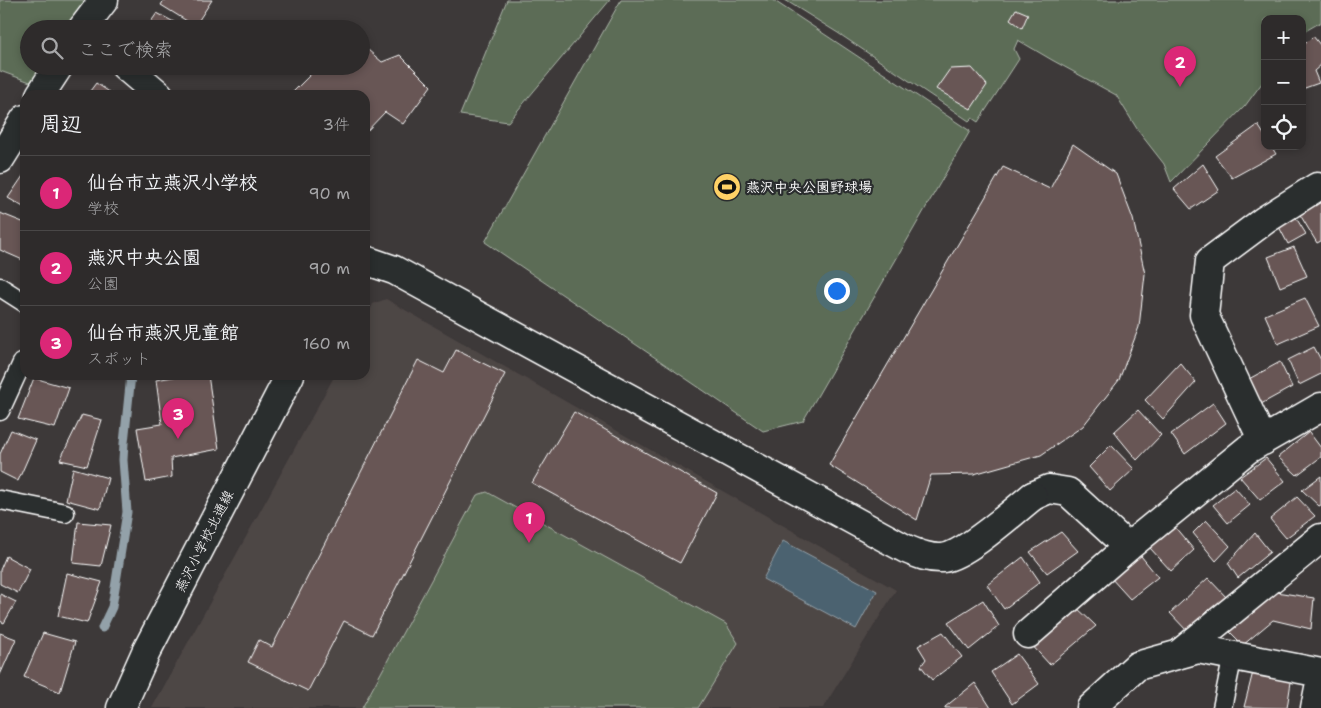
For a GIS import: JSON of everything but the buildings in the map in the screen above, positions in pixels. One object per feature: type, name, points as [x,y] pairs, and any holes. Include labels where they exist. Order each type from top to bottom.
[{"type":"street","points":[[89,20],[104,0]]},
{"type":"street","points":[[43,90],[53,75]]},
{"type":"street","points":[[136,75],[153,90]]},
{"type":"street","points":[[0,159],[20,127]]},
{"type":"street","points":[[1263,441],[1204,315],[1210,261],[1265,220],[1316,187]]},
{"type":"street","points":[[370,262],[394,270],[906,549],[930,558],[945,558],[960,552],[986,534],[1033,496],[1049,489],[1068,492],[1128,547]]},
{"type":"street","name":"燕沢小学校北通線","points":[[121,708],[146,652],[287,380]]},
{"type":"street","points":[[1028,634],[1128,547],[1248,449],[1321,407]]},
{"type":"street","points":[[1178,654],[1321,538]]},
{"type":"street","points":[[1091,708],[1137,666],[1198,648],[1321,673]]},
{"type":"street","points":[[1315,708],[1321,678]]},
{"type":"lane","points":[[0,288],[20,300]]},
{"type":"lane","points":[[0,411],[20,367]]},
{"type":"lane","points":[[0,500],[65,513]]},
{"type":"lane","points":[[1222,708],[1233,656]]},
{"type":"shaded area","points":[[386,299],[896,590],[823,708],[152,708],[332,380],[370,380],[370,310],[373,304]]},
{"type":"green space","points":[[0,0],[97,0],[84,20],[20,20],[20,75],[48,75],[41,86],[0,71]]},
{"type":"green space","points":[[507,0],[610,0],[508,122],[460,115]]},
{"type":"green space","name":"燕沢中央公園野球場","points":[[621,0],[773,0],[970,131],[803,421],[763,431],[485,242]]},
{"type":"green space","points":[[785,0],[1321,0],[1321,22],[1306,31],[1306,15],[1261,15],[1261,84],[1245,106],[1171,182],[1164,164],[1139,132],[1116,95],[1018,40],[1014,49],[1019,59],[978,122],[972,118],[969,121],[838,33]]},
{"type":"green space","points":[[487,492],[726,624],[738,643],[698,708],[362,708],[477,495]]},
{"type":"water","points":[[783,541],[877,591],[856,629],[763,579]]},
{"type":"waterway","points":[[102,628],[112,607],[127,512],[123,460],[130,380]]},
{"type":"place","name":"燕沢中央公園","points":[[1180,87]]},
{"type":"place","name":"燕沢中央公園野球場","points":[[727,187]]},
{"type":"place","name":"仙台市燕沢児童館","points":[[178,439]]},
{"type":"place","name":"仙台市立燕沢小学校","points":[[529,543]]}]
